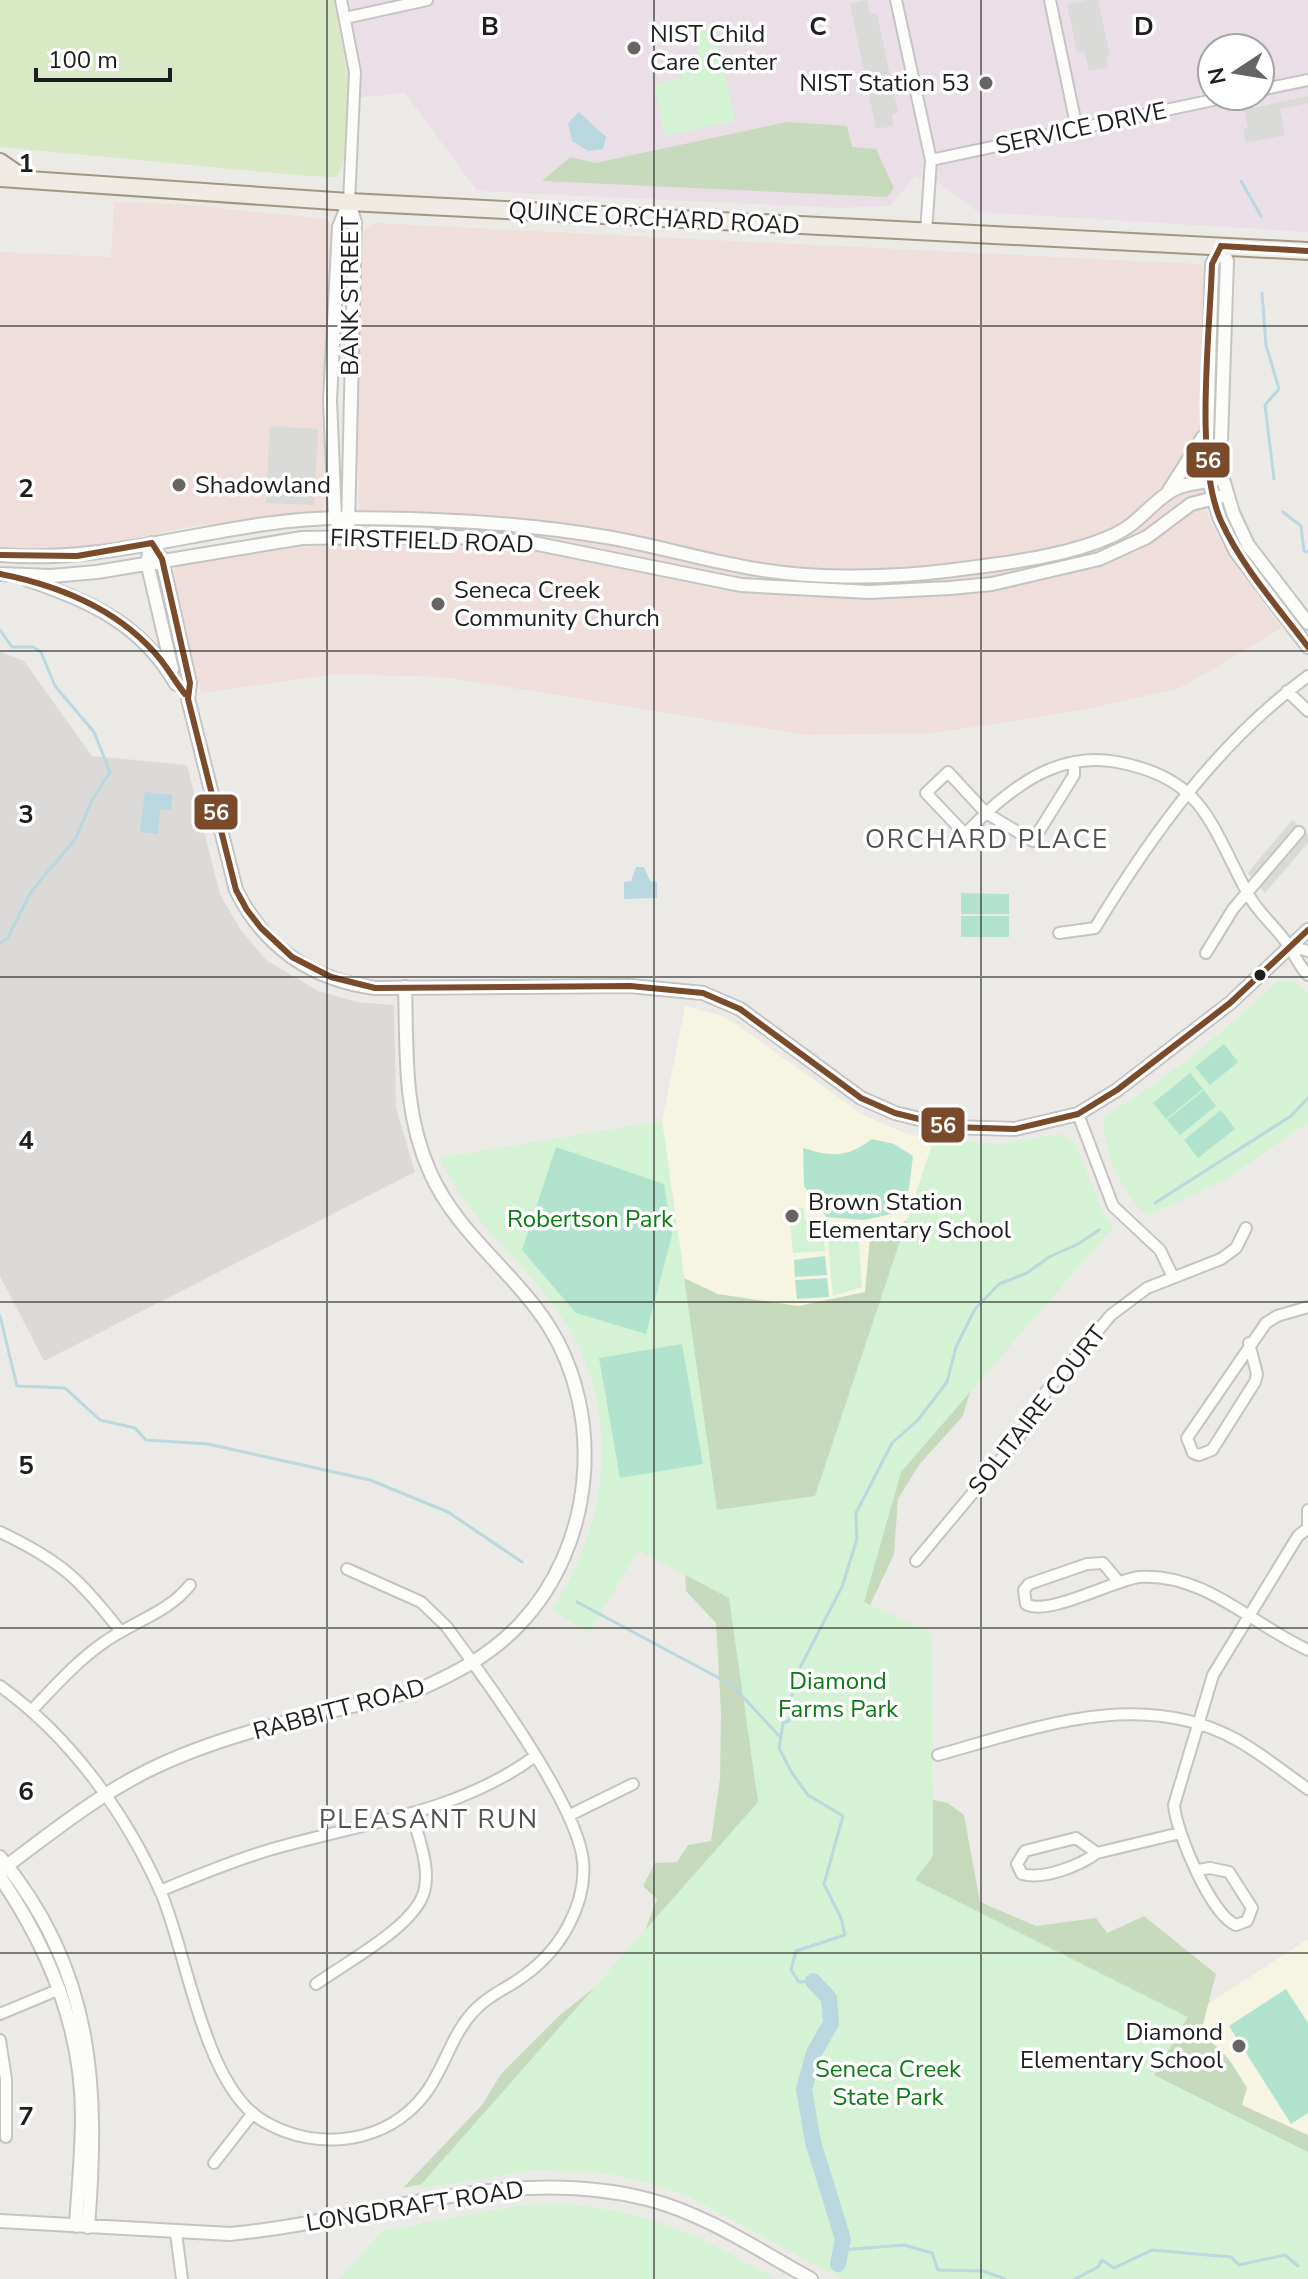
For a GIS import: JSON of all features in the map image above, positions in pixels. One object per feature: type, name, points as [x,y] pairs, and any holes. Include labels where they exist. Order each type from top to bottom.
[{"type":"main road","points":[[0,162],[24,179]]},
{"type":"main road","name":"QUINCE ORCHARD ROAD","points":[[0,178],[349,202],[1308,251]]},
{"type":"street","points":[[341,0],[356,98],[349,202]]},
{"type":"street","points":[[345,18],[427,0]]},
{"type":"street","points":[[896,0],[931,160],[926,232]]},
{"type":"street","points":[[1050,0],[1077,129]]},
{"type":"street","points":[[1276,87],[1308,80]]},
{"type":"street","name":"SERVICE DRIVE","points":[[931,160],[1196,104]]},
{"type":"street","name":"BANK STREET","points":[[345,535],[335,518],[332,363],[339,227],[349,202]]},
{"type":"street","name":"BANK STREET","points":[[345,535],[350,518],[349,419],[355,223],[349,202]]},
{"type":"street","points":[[1221,246],[1212,264],[1205,434],[1208,482],[1236,552],[1308,647]]},
{"type":"street","points":[[1221,246],[1227,261],[1219,441],[1222,478],[1248,545],[1308,623]]},
{"type":"street","points":[[1168,493],[1205,434]]},
{"type":"street","name":"FIRSTFIELD ROAD","points":[[0,555],[77,556],[242,526],[335,518],[441,518],[538,526],[611,537],[738,566],[798,573],[919,573],[986,565],[1102,540],[1139,520],[1168,493],[1222,478]]},
{"type":"street","name":"FIRSTFIELD ROAD","points":[[0,574],[87,573],[276,540],[345,535],[517,540],[741,585],[869,592],[992,584],[1075,566],[1127,549],[1179,510],[1227,495]]},
{"type":"street","points":[[152,543],[162,559],[190,683],[188,699],[232,875],[246,912],[274,945],[312,971],[356,985],[630,986],[703,993],[740,1009],[861,1098],[923,1123],[987,1130],[1015,1129],[1078,1114],[1164,1057],[1230,1003],[1308,930]]},
{"type":"street","points":[[152,543],[147,562],[176,684]]},
{"type":"street","points":[[17,576],[83,599],[116,617],[156,654],[188,699]]},
{"type":"street","points":[[1059,933],[1095,928],[1138,858],[1189,793],[1245,729],[1308,676]]},
{"type":"street","points":[[1287,691],[1308,711]]},
{"type":"street","points":[[1074,762],[1074,775],[1033,841],[986,813],[948,772],[926,793],[965,834],[986,813],[1026,779],[1074,762],[1110,761],[1135,765],[1170,779],[1189,793],[1216,826],[1248,895],[1289,946],[1296,964],[1308,975]]},
{"type":"street","points":[[1206,953],[1233,909],[1299,832]]},
{"type":"street","points":[[1289,946],[1308,951]]},
{"type":"street","name":"RABBITT ROAD","points":[[2,1868],[146,1771],[191,1752],[418,1690],[473,1663],[521,1624],[555,1574],[573,1534],[585,1468],[583,1422],[573,1379],[548,1326],[458,1219],[424,1158],[408,1092],[405,987]]},
{"type":"street","points":[[1078,1114],[1113,1206],[1160,1250],[1173,1277]]},
{"type":"street","name":"SOLITAIRE COURT","points":[[916,1561],[1017,1440],[1040,1399],[1111,1315],[1147,1288],[1221,1259],[1236,1248],[1246,1228]]},
{"type":"street","points":[[1249,1343],[1257,1374],[1255,1382],[1212,1450],[1199,1455],[1193,1453],[1187,1438],[1249,1343],[1277,1316],[1308,1307]]},
{"type":"street","points":[[1198,1870],[1210,1868],[1229,1872],[1252,1908],[1247,1921],[1236,1925],[1227,1922],[1198,1870],[1180,1833],[1174,1805],[1213,1675],[1298,1536],[1308,1527],[1308,1510]]},
{"type":"street","points":[[0,1532],[60,1563],[84,1584],[121,1632]]},
{"type":"street","points":[[1118,1581],[1103,1563],[1087,1564],[1029,1584],[1024,1597],[1026,1604],[1036,1608],[1091,1593],[1118,1581],[1162,1577],[1183,1581],[1308,1650]]},
{"type":"street","points":[[0,1686],[31,1711],[74,1755],[133,1837],[160,1891],[218,2066],[232,2091],[253,2113],[295,2136],[344,2140],[390,2125],[413,2108],[437,2075],[459,2030],[477,2008],[525,1976],[549,1954],[569,1925],[576,1907],[583,1863],[570,1815],[446,1626],[421,1602],[347,1569]]},
{"type":"street","points":[[31,1711],[80,1661],[121,1632],[177,1601],[190,1585]]},
{"type":"street","points":[[938,1755],[1112,1713],[1147,1713],[1197,1723],[1238,1740],[1308,1789]]},
{"type":"street","points":[[160,1891],[268,1850],[412,1813],[477,1792],[534,1757]]},
{"type":"street","points":[[570,1815],[633,1784]]},
{"type":"street","points":[[316,1984],[404,1922],[419,1904],[425,1877],[412,1813]]},
{"type":"street","points":[[1097,1853],[1076,1838],[1025,1851],[1017,1864],[1022,1874],[1041,1875],[1086,1861],[1097,1853],[1180,1833]]},
{"type":"street","points":[[2,1868],[40,1942],[60,1989],[72,2032],[81,2101],[82,2226]]},
{"type":"street","points":[[2,1868],[51,1937],[72,1985],[84,2029],[94,2115],[82,2226]]},
{"type":"street","points":[[0,2014],[60,1989]]},
{"type":"street","points":[[0,2040],[6,2079],[6,2137]]},
{"type":"street","points":[[214,2163],[253,2113]]},
{"type":"street","name":"LONGDRAFT ROAD","points":[[0,2221],[176,2233],[267,2230],[477,2192],[542,2186],[596,2188],[683,2210],[811,2279]]},
{"type":"street","points":[[176,2233],[182,2279]]},
{"type":"shaded area","points":[[11,0],[1308,0],[1308,232],[978,212],[936,181],[915,176],[890,206],[840,208],[477,191],[405,93],[356,98]]},
{"type":"shaded area","points":[[867,0],[870,14],[877,14],[898,112],[892,114],[893,126],[876,129],[850,4]]},
{"type":"shaded area","points":[[1098,0],[1110,56],[1106,57],[1108,67],[1089,71],[1084,51],[1077,52],[1067,4]]},
{"type":"shaded area","points":[[1308,96],[1308,103],[1280,109],[1285,135],[1246,143],[1243,129],[1248,128],[1244,112],[1276,112],[1276,103]]},
{"type":"shaded area","points":[[114,202],[178,204],[326,219],[332,226],[324,377],[325,505],[321,512],[195,526],[77,549],[0,548],[0,252],[111,257]]},
{"type":"shaded area","points":[[374,223],[1199,264],[1205,271],[1198,468],[1209,519],[1233,563],[1282,628],[1180,688],[1083,710],[935,733],[805,735],[444,677],[336,674],[201,693],[173,572],[177,564],[286,548],[360,543],[356,402],[364,230]]},
{"type":"shaded area","points":[[270,426],[318,429],[314,505],[266,503]]},
{"type":"shaded area","points":[[0,652],[24,661],[92,756],[187,765],[220,894],[240,929],[266,960],[318,991],[357,1002],[394,1005],[396,1108],[415,1172],[44,1361],[0,1276]]},
{"type":"shaded area","points":[[1292,820],[1308,834],[1308,843],[1265,893],[1248,873]]},
{"type":"shaded area","name":"Brown Station Elementary School","points":[[685,1006],[722,1016],[740,1027],[863,1115],[907,1134],[934,1139],[815,1496],[714,1483],[662,1121]]},
{"type":"shaded area","name":"Diamond Elementary School","points":[[1308,1939],[1308,2152],[1154,2075],[1188,2017]]},
{"type":"green space","points":[[0,0],[333,0],[342,43],[349,107],[340,172],[337,177],[307,176],[0,147]]},
{"type":"green space","points":[[715,26],[735,121],[665,136],[654,84],[680,78],[699,49],[695,30]]},
{"type":"green space","points":[[787,122],[847,126],[852,147],[876,149],[894,188],[887,197],[542,181],[570,157],[595,163]]},
{"type":"green space","points":[[961,893],[1009,894],[1009,914],[961,914]]},
{"type":"green space","points":[[961,916],[1009,916],[1009,937],[961,937]]},
{"type":"green space","points":[[1278,981],[1295,982],[1308,993],[1308,1122],[1230,1177],[1148,1216],[1131,1197],[1115,1170],[1106,1140],[1105,1115],[1174,1070]]},
{"type":"green space","points":[[1224,1044],[1238,1062],[1210,1085],[1195,1067]]},
{"type":"green space","points":[[1190,1073],[1203,1089],[1166,1119],[1153,1103]]},
{"type":"green space","points":[[1204,1090],[1216,1106],[1180,1135],[1167,1120]]},
{"type":"green space","points":[[1221,1110],[1235,1129],[1198,1158],[1184,1140]]},
{"type":"green space","points":[[662,1121],[717,1510],[815,1496],[934,1139],[998,1144],[1060,1134],[1074,1141],[1102,1210],[1113,1227],[901,1472],[864,1602],[932,1634],[933,1856],[915,1880],[1188,2017],[1154,2075],[1308,2152],[1308,2279],[841,2279],[684,2194],[632,2178],[595,2172],[534,2170],[417,2189],[758,1802],[729,1598],[638,1550],[589,1633],[552,1610],[573,1573],[588,1535],[598,1495],[602,1455],[599,1415],[590,1376],[574,1338],[551,1302],[464,1199],[439,1158]]},
{"type":"green space","points":[[872,1139],[894,1144],[913,1156],[909,1188],[897,1213],[863,1220],[826,1217],[804,1186],[803,1148],[822,1153],[847,1153]]},
{"type":"green space","name":"Robertson Park","points":[[556,1147],[664,1184],[672,1235],[646,1334],[576,1313],[522,1250]]},
{"type":"green space","name":"Seneca Creek State Park","points":[[949,1201],[982,1349],[963,1416],[919,1465],[898,1499],[894,1554],[860,1627],[903,1794],[948,1803],[964,1815],[980,1902],[1036,1926],[1096,1918],[1107,1933],[1144,1916],[1216,1974],[1200,2036],[1222,2051],[1247,2088],[1242,2105],[1308,2135],[1308,2279],[855,2279],[658,2178],[580,2165],[514,2167],[403,2188],[482,2105],[501,2074],[561,2014],[636,1955],[657,1899],[643,1886],[655,1863],[677,1862],[688,1845],[711,1841],[720,1779],[721,1712],[716,1623],[686,1591],[673,1273],[718,1294],[798,1306],[865,1292],[870,1237]]},
{"type":"green space","points":[[804,1208],[805,1220],[815,1227],[822,1226],[825,1251],[793,1253],[789,1209]]},
{"type":"green space","points":[[858,1228],[862,1287],[833,1296],[827,1231]]},
{"type":"green space","points":[[825,1256],[827,1275],[795,1277],[794,1260]]},
{"type":"green space","points":[[827,1278],[829,1297],[797,1299],[795,1280]]},
{"type":"green space","points":[[682,1344],[703,1464],[620,1478],[599,1358]]},
{"type":"green space","points":[[1286,1989],[1308,2023],[1308,2113],[1291,2124],[1229,2026]]},
{"type":"green space","points":[[559,2204],[621,2212],[673,2227],[775,2279],[339,2279],[382,2231],[517,2206]]},
{"type":"water","points":[[579,112],[606,137],[603,149],[588,151],[572,141],[568,123]]},
{"type":"water","points":[[145,792],[172,795],[171,810],[160,809],[158,834],[140,832]]},
{"type":"water","points":[[636,867],[644,867],[650,881],[657,882],[657,898],[624,899],[624,882],[631,881]]},
{"type":"waterway","points":[[1241,181],[1261,216]]},
{"type":"waterway","points":[[1262,293],[1266,345],[1279,389],[1265,405],[1274,479]]},
{"type":"waterway","points":[[1283,512],[1301,526],[1304,551],[1308,552]]},
{"type":"waterway","points":[[0,630],[12,647],[33,647],[41,652],[55,686],[94,732],[110,772],[92,800],[76,838],[31,892],[7,939],[0,943]]},
{"type":"waterway","points":[[1155,1203],[1291,1116],[1308,1098]]},
{"type":"waterway","points":[[813,1981],[799,1982],[791,1970],[796,1951],[845,1935],[841,1918],[824,1884],[843,1816],[808,1795],[779,1748],[783,1723],[789,1721],[794,1679],[842,1587],[857,1539],[856,1513],[892,1443],[918,1420],[947,1382],[956,1347],[975,1309],[999,1284],[1027,1273],[1049,1257],[1099,1230]]},
{"type":"waterway","points":[[0,1316],[17,1386],[65,1388],[100,1420],[135,1428],[146,1440],[208,1444],[370,1480],[448,1512],[522,1562]]},
{"type":"waterway","points":[[577,1602],[732,1685],[781,1738]]},
{"type":"waterway","points":[[813,1981],[829,1998],[831,2023],[814,2053],[804,2089],[813,2142],[843,2239],[838,2264]]},
{"type":"waterway","points":[[841,2250],[904,2245],[932,2253],[938,2270],[983,2271],[1005,2279]]},
{"type":"waterway","points":[[1075,2279],[1098,2267],[1102,2260],[1114,2268],[1152,2250],[1231,2257],[1239,2265],[1285,2255],[1298,2266]]},
{"type":"transit line","name":"56","points":[[1221,246],[1212,264],[1206,396],[1208,465],[1213,496],[1221,521],[1239,554],[1308,647]]},
{"type":"transit line","name":"56","points":[[1221,246],[1308,251]]},
{"type":"transit line","name":"56","points":[[0,555],[77,556],[152,543],[162,559],[190,683],[188,699],[236,890],[261,928],[292,957],[331,977],[375,988],[630,986],[703,993],[740,1009],[861,1098],[895,1113],[951,1127],[1015,1129],[1078,1114],[1117,1090],[1230,1003],[1308,930]]},
{"type":"transit line","name":"56","points":[[0,574],[67,593],[108,614],[144,642],[185,694]]},
{"type":"place","name":"NIST Child Care Center","points":[[634,48]]},
{"type":"place","name":"NIST Station 53","points":[[986,83]]},
{"type":"place","name":"Shadowland","points":[[179,485]]},
{"type":"place","name":"Seneca Creek Community Church","points":[[438,604]]},
{"type":"place","name":"Brown Station Elementary School","points":[[792,1216]]},
{"type":"place","name":"Diamond Elementary School","points":[[1239,2046]]},
{"type":"district","name":"ORCHARD PLACE","points":[[987,839]]},
{"type":"district","name":"PLEASANT RUN","points":[[429,1819]]},
{"type":"park label","name":"Diamond Farms Park","points":[[838,1695]]}]
